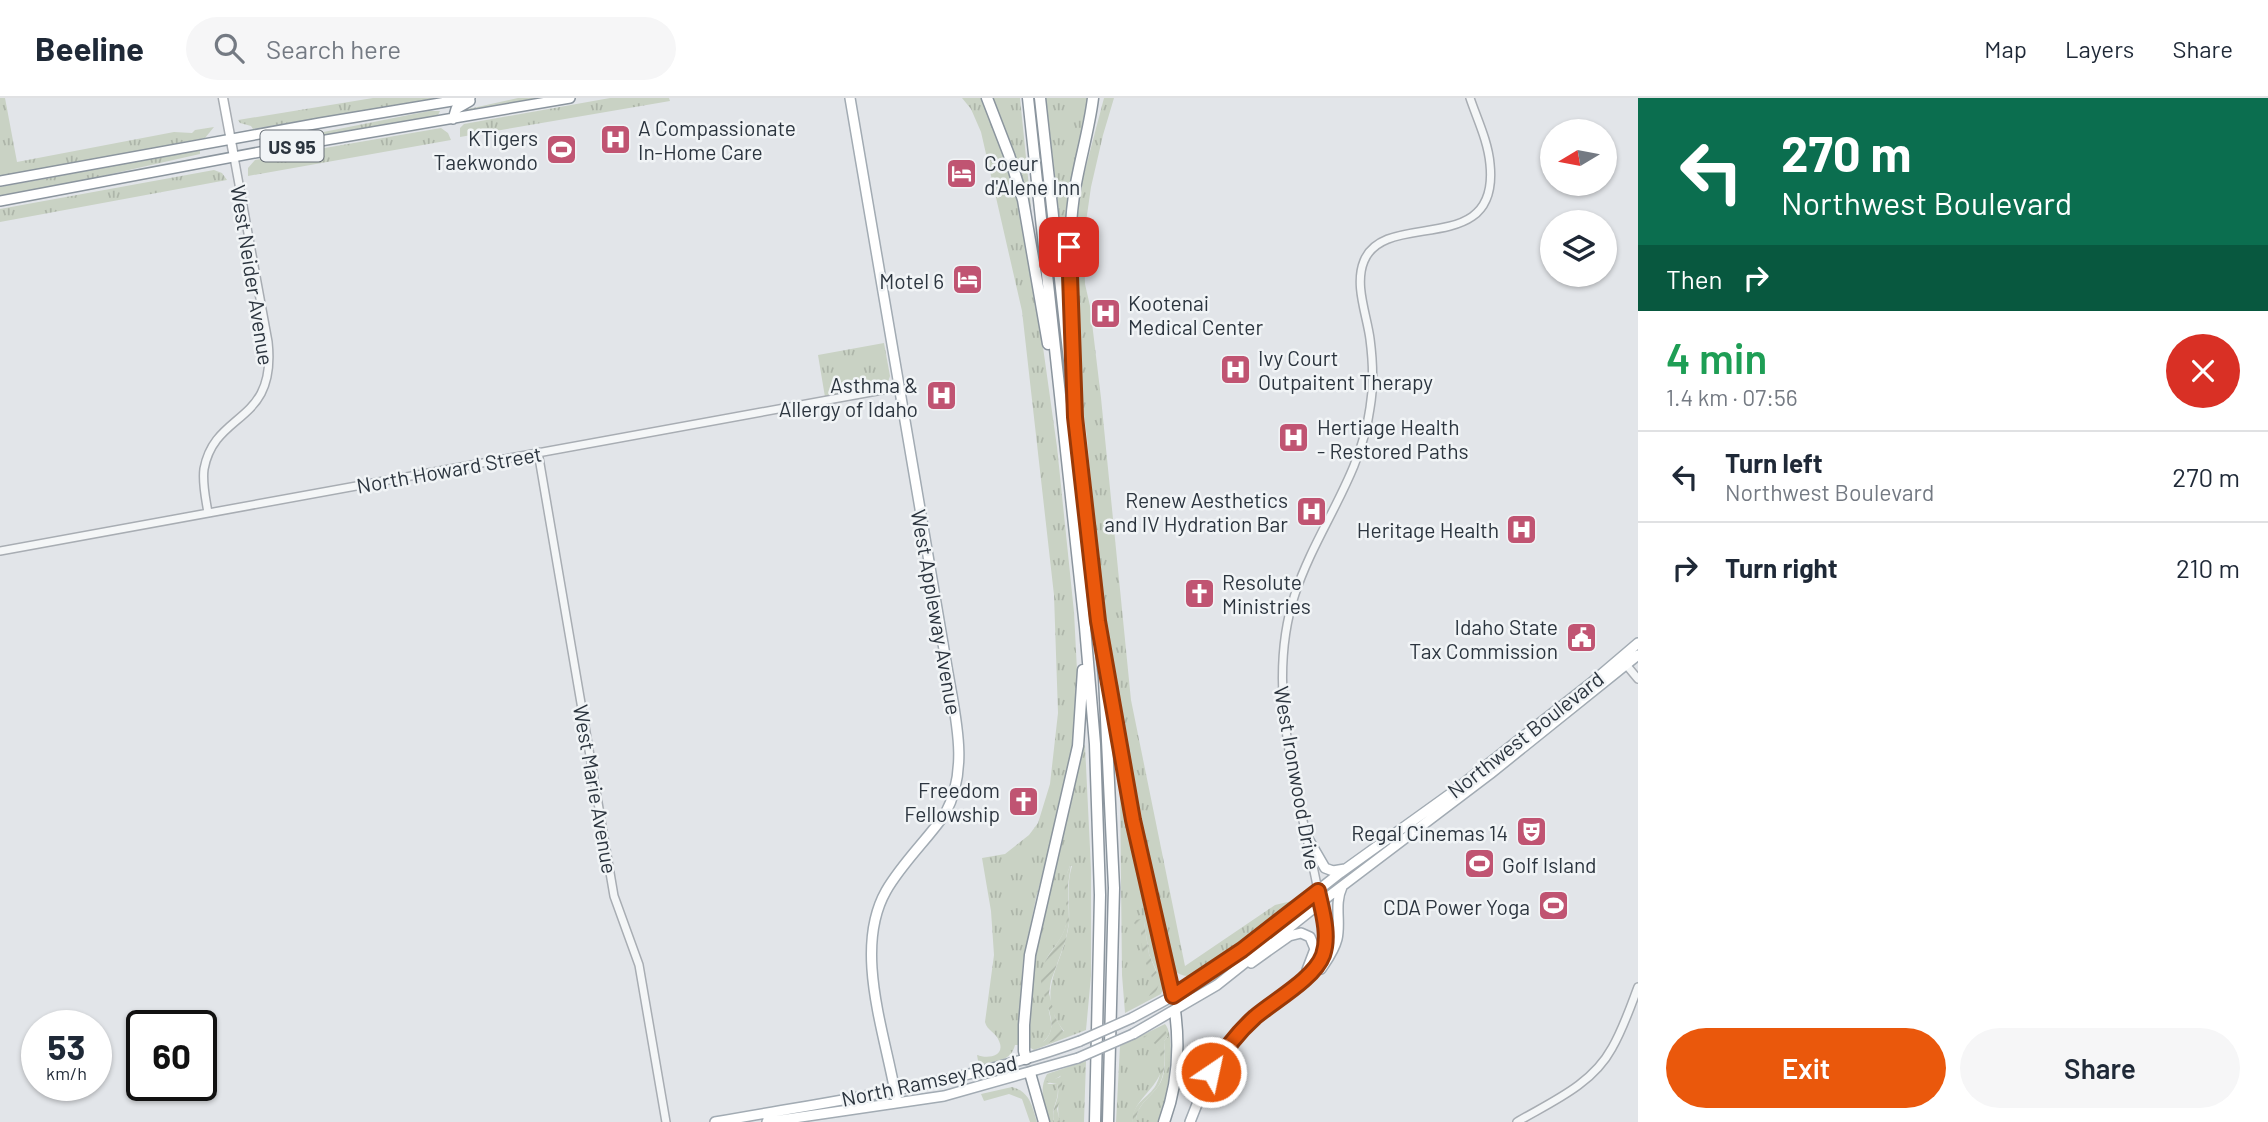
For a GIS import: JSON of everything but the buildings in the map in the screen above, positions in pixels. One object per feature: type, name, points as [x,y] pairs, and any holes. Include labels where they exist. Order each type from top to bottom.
[{"type":"highway","points":[[987,98],[1023,200],[1060,398]]},
{"type":"highway","points":[[1028,98],[1085,627],[1095,744],[1100,895],[1095,1122]]},
{"type":"highway","points":[[1040,98],[1098,621],[1109,766],[1114,888],[1108,1122]]},
{"type":"highway","points":[[1075,417],[1069,247],[1076,184],[1093,98]]},
{"type":"highway","points":[[1098,621],[1133,820],[1173,996]]},
{"type":"highway","points":[[1026,1059],[1024,1025],[1030,955],[1078,746],[1083,701],[1085,627]]},
{"type":"highway","points":[[1164,1122],[1174,1087],[1177,1064],[1175,1011]]},
{"type":"highway","points":[[1030,1073],[1044,1122]]},
{"type":"main road","name":"West Neider Avenue","points":[[223,98],[234,157]]},
{"type":"main road","name":"US 95","points":[[0,181],[473,98]]},
{"type":"main road","points":[[453,119],[456,109],[473,98]]},
{"type":"main road","name":"US 95","points":[[0,201],[569,98]]},
{"type":"main road","name":"West Appleway Avenue","points":[[850,98],[957,727],[960,768],[946,814],[891,882],[874,919],[872,971],[897,1102]]},
{"type":"main road","points":[[430,123],[440,118],[450,101]]},
{"type":"main road","name":"Northwest Boulevard","points":[[1175,1011],[1217,985],[1320,902],[1490,774],[1624,662],[1638,643]]},
{"type":"main road","name":"Northwest Boulevard","points":[[1173,996],[1242,950],[1624,662],[1638,655]]},
{"type":"main road","points":[[1307,837],[1325,868],[1333,871],[1347,869]]},
{"type":"main road","points":[[1301,981],[1320,971],[1331,954],[1338,938],[1338,902],[1343,886]]},
{"type":"main road","points":[[1190,1122],[1211,1072],[1227,1047],[1256,1016],[1314,969],[1323,954],[1326,938],[1318,891]]},
{"type":"main road","points":[[1217,985],[1289,936],[1299,933],[1308,936],[1315,949],[1301,981]]},
{"type":"main road","points":[[1173,996],[1175,1011]]},
{"type":"main road","name":"North Ramsey Road","points":[[715,1122],[942,1082],[1026,1059],[1080,1041],[1173,996]]},
{"type":"main road","name":"North Ramsey Road","points":[[767,1122],[944,1096],[1030,1073],[1078,1058],[1133,1034],[1175,1011]]},
{"type":"main road","points":[[1026,1059],[1030,1073]]},
{"type":"street","name":"West Ironwood Drive","points":[[1318,891],[1284,708],[1281,676],[1288,617],[1298,585],[1356,463],[1367,427],[1372,396],[1372,363],[1360,272],[1365,258],[1374,246],[1393,237],[1454,226],[1473,215],[1489,190],[1490,164],[1470,98]]},
{"type":"street","name":"West Neider Avenue","points":[[208,513],[204,483],[210,452],[229,427],[254,407],[265,389],[269,366],[267,338],[234,157]]},
{"type":"street","name":"North Howard Street","points":[[0,551],[899,387]]},
{"type":"street","name":"West Marie Avenue","points":[[538,453],[614,896],[639,965],[666,1122]]},
{"type":"street","points":[[1624,662],[1638,679]]},
{"type":"street","points":[[1517,1122],[1574,1089],[1598,1067],[1615,1041],[1638,987]]},
{"type":"green space","points":[[0,98],[5,98],[17,162],[214,127],[205,138],[0,177]]},
{"type":"green space","points":[[373,98],[437,98],[253,129],[238,120]]},
{"type":"green space","points":[[518,98],[553,98],[470,113],[464,110]]},
{"type":"green space","points":[[610,98],[669,98],[670,101],[460,137],[460,128],[464,124]]},
{"type":"green space","points":[[962,98],[981,98],[1012,176],[1028,240],[1057,447],[1074,612],[1078,690],[1078,723],[1064,793],[1036,898],[1023,961],[1018,1045],[1015,1045],[1006,1058],[979,1066],[977,1055],[994,1056],[1000,1050],[998,1038],[985,1022],[994,955],[991,911],[982,858],[1005,854],[1029,835],[1038,823],[1050,784],[1058,713],[1054,595],[1022,311],[981,132],[971,109]]},
{"type":"green space","points":[[989,98],[1020,98],[1031,207],[1028,208]]},
{"type":"green space","points":[[1046,98],[1091,98],[1063,248]]},
{"type":"green space","points":[[1104,98],[1114,98],[1091,187],[1084,236],[1085,284],[1101,398],[1131,700],[1185,966],[1275,905],[1296,900],[1193,976],[1179,974],[1170,965],[1124,752],[1101,594],[1087,437],[1076,359],[1073,236],[1078,197]]},
{"type":"green space","points":[[440,111],[438,115],[404,124],[261,147],[263,144]]},
{"type":"green space","points":[[441,128],[448,133],[451,140],[248,176],[248,168],[255,160]]},
{"type":"green space","points":[[200,150],[200,154],[0,199],[0,187]]},
{"type":"green space","points":[[214,170],[222,173],[227,180],[0,222],[0,209]]},
{"type":"green space","points":[[884,343],[890,376],[887,385],[825,397],[818,355]]},
{"type":"green space","points":[[1085,745],[1091,869],[1091,976],[1086,1030],[1034,1050],[1029,1047],[1034,946],[1082,747]],"holes":[[[1072,866],[1067,936],[1051,989],[1055,1016],[1064,1031],[1043,1042],[1051,1028],[1046,962],[1063,935],[1066,925],[1066,882]]]},
{"type":"green space","points":[[1120,786],[1164,987],[1161,994],[1125,1013],[1122,975]],"holes":[[[1144,922],[1149,954],[1156,970],[1153,994],[1153,978],[1141,929]]]},
{"type":"green space","points":[[1071,865],[1068,885],[1069,922],[1049,993],[1055,1017],[1066,1036],[1043,1045],[1051,1029],[1051,1021],[1042,989],[1041,973],[1065,928],[1065,882]]},
{"type":"green space","points":[[1141,919],[1144,922],[1149,954],[1160,981],[1156,992],[1149,996],[1152,979],[1143,954],[1141,934],[1134,923]]},
{"type":"green space","points":[[1165,1024],[1171,1043],[1171,1057],[1159,1122],[1136,1122],[1141,1106],[1162,1080],[1165,1063],[1164,1041],[1168,1036],[1145,1037],[1154,1041],[1161,1055],[1159,1077],[1139,1103],[1133,1122],[1116,1122],[1120,1046]]},
{"type":"green space","points":[[1164,1028],[1168,1036],[1164,1041],[1163,1075],[1159,1085],[1141,1106],[1136,1122],[1133,1122],[1137,1106],[1153,1090],[1161,1071],[1159,1050],[1155,1044],[1143,1037]]},
{"type":"green space","points":[[1086,1061],[1084,1122],[1060,1122],[1058,1105],[1062,1075],[1047,1084],[1057,1084],[1058,1089],[1053,1112],[1054,1122],[1049,1122],[1043,1092],[1047,1074]]},
{"type":"green space","points":[[1063,1071],[1057,1109],[1060,1122],[1054,1122],[1057,1084],[1046,1082],[1060,1077]]},
{"type":"green space","points":[[1012,1087],[1027,1096],[1037,1122],[1030,1122],[1022,1099],[1009,1094],[984,1101],[981,1094]]},
{"type":"place","name":"A Compassionate In-Home Care","points":[[615,139]]},
{"type":"place","name":"KTigers Taekwondo","points":[[561,149]]},
{"type":"place","name":"Coeur d'Alene Inn","points":[[961,174]]},
{"type":"place","name":"Motel 6","points":[[967,280]]},
{"type":"place","name":"Kootenai Medical Center","points":[[1105,314]]},
{"type":"place","name":"Ivy Court Outpaitent Therapy","points":[[1235,369]]},
{"type":"place","name":"Asthma & Allergy of Idaho","points":[[941,396]]},
{"type":"place","name":"Hertiage Health - Restored Paths","points":[[1294,438]]},
{"type":"place","name":"Renew Aesthetics and IV Hydration Bar","points":[[1311,511]]},
{"type":"place","name":"Heritage Health","points":[[1522,529]]},
{"type":"place","name":"Resolute Ministries","points":[[1199,593]]},
{"type":"place","name":"Idaho State Tax Commission","points":[[1581,638]]},
{"type":"place","name":"Freedom Fellowship","points":[[1023,801]]},
{"type":"place","name":"Regal Cinemas 14","points":[[1531,832]]},
{"type":"place","name":"Golf Island","points":[[1479,864]]},
{"type":"place","name":"CDA Power Yoga","points":[[1553,906]]},
{"type":"route","points":[[1069,247],[1075,417],[1098,621],[1133,820],[1173,996],[1242,950],[1318,891],[1322,909],[1326,938],[1320,961],[1301,981],[1242,1030],[1211,1072]]}]
